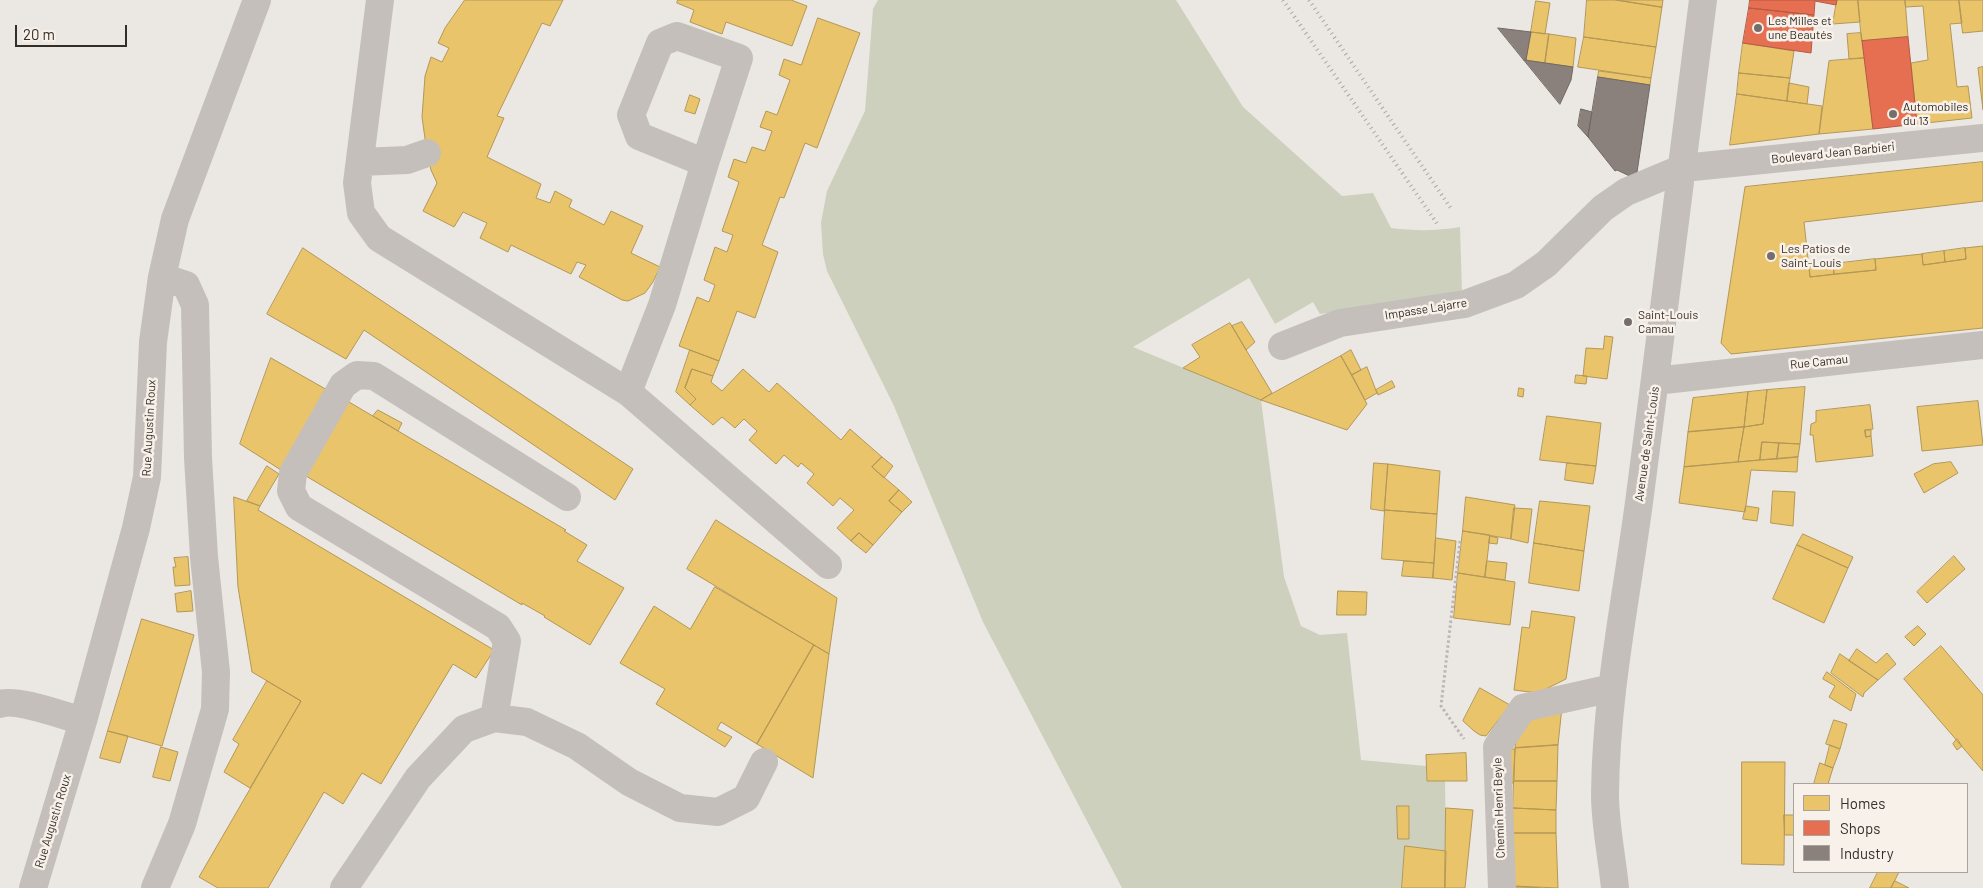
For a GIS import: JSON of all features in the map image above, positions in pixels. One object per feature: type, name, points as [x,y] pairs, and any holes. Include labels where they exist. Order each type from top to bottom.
[{"type":"street","name":"Rue Augustin Roux","points":[[33,888],[83,721],[136,528],[147,476],[153,342],[162,277],[175,219],[257,0]]},
{"type":"street","points":[[380,0],[357,183],[361,213],[379,238],[628,392],[828,564]]},
{"type":"street","name":"Avenue de Saint-Louis","points":[[1615,888],[1605,796],[1612,688],[1635,535],[1703,0]]},
{"type":"street","points":[[628,392],[662,305],[705,162],[739,58],[677,36],[660,43],[631,115],[639,136],[705,162]]},
{"type":"street","name":"Boulevard Jean Barbieri","points":[[1683,168],[1983,138]]},
{"type":"street","points":[[360,162],[407,160],[427,153]]},
{"type":"street","name":"Impasse Lajarre","points":[[1282,346],[1340,323],[1465,304],[1516,285],[1546,264],[1603,208],[1626,192],[1683,168]]},
{"type":"street","points":[[155,888],[188,805],[215,709],[216,672],[204,557],[198,458],[195,305],[186,285],[162,277]]},
{"type":"street","name":"Rue Camau","points":[[1655,381],[1983,345]]},
{"type":"street","points":[[494,718],[506,641],[498,627],[299,507],[291,490],[293,473],[343,385],[357,375],[374,376],[567,497]]},
{"type":"street","name":"Chemin Henri Beyle","points":[[1502,888],[1497,746],[1523,708],[1612,688]]},
{"type":"street","points":[[0,704],[6,702],[21,704],[83,721]]},
{"type":"street","points":[[344,888],[418,778],[464,729],[494,718],[527,722],[578,746],[629,782],[680,808],[718,812],[746,798],[764,762]]},
{"type":"path","points":[[1460,541],[1441,706],[1474,754],[1497,764]]},
{"type":"green space","points":[[878,0],[1176,0],[1243,107],[1342,196],[1373,193],[1391,228],[1426,230],[1460,227],[1462,294],[1320,314],[1313,302],[1275,324],[1249,278],[1133,347],[1261,400],[1284,577],[1301,626],[1320,635],[1347,633],[1361,760],[1426,766],[1427,781],[1445,781],[1446,851],[1405,846],[1402,888],[1122,888],[983,622],[894,406],[827,271],[823,254],[821,223],[827,191],[865,111],[873,9]]},
{"type":"building: Homes","points":[[465,0],[563,0],[550,26],[542,23],[497,116],[504,118],[487,157],[541,184],[536,198],[550,203],[555,191],[572,200],[569,207],[604,225],[611,211],[643,226],[631,253],[660,267],[645,293],[628,301],[622,300],[579,277],[586,265],[577,262],[571,274],[511,245],[508,252],[480,238],[487,223],[463,212],[454,227],[423,211],[437,183],[431,170],[427,153],[422,117],[425,76],[431,57],[442,62],[449,48],[438,43],[445,28]]},
{"type":"building: Homes","points":[[678,0],[791,0],[807,6],[792,46],[726,22],[722,34],[690,22],[694,10],[677,3]]},
{"type":"building: Homes","points":[[1587,0],[1616,0],[1662,7],[1656,47],[1584,37]]},
{"type":"building: Homes","points":[[1616,0],[1663,0],[1662,7]]},
{"type":"building: Homes","points":[[1837,0],[1858,0],[1860,22],[1833,24]]},
{"type":"building: Homes","points":[[1858,0],[1905,0],[1908,37],[1862,41]]},
{"type":"building: Homes","points":[[1905,0],[1959,0],[1962,23],[1950,24],[1957,87],[1968,86],[1972,118],[1917,124],[1911,63],[1928,60],[1923,6],[1906,7]]},
{"type":"building: Homes","points":[[1959,0],[1983,0],[1983,31],[1963,33]]},
{"type":"building: Homes","points":[[1536,1],[1550,3],[1545,34],[1531,32]]},
{"type":"building: Homes","points":[[818,18],[860,33],[817,148],[805,143],[784,198],[780,197],[762,245],[778,252],[755,318],[737,311],[719,361],[679,346],[697,297],[709,302],[715,285],[704,280],[715,247],[727,252],[733,235],[722,231],[739,182],[728,177],[734,159],[746,163],[752,147],[765,151],[772,131],[760,127],[766,111],[777,115],[790,80],[779,75],[784,59],[801,65]]},
{"type":"building: Homes","points":[[1531,32],[1549,34],[1545,63],[1526,60]]},
{"type":"building: Homes","points":[[1861,33],[1865,58],[1849,59],[1847,34]]},
{"type":"building: Homes","points":[[1549,34],[1576,38],[1573,67],[1545,63]]},
{"type":"building: Homes","points":[[1584,37],[1656,47],[1651,78],[1578,67]]},
{"type":"building: Homes","points":[[1743,43],[1794,51],[1790,78],[1739,73]]},
{"type":"building: Homes","points":[[1865,58],[1873,129],[1819,134],[1829,61]]},
{"type":"building: Homes","points":[[1983,67],[1983,110],[1978,68]]},
{"type":"building: Homes","points":[[1599,71],[1651,78],[1650,85],[1598,77]]},
{"type":"building: Homes","points":[[1739,73],[1790,78],[1787,101],[1737,94]]},
{"type":"building: Homes","points":[[1789,83],[1809,87],[1807,104],[1787,101]]},
{"type":"building: Homes","points":[[1737,94],[1822,106],[1819,134],[1730,145]]},
{"type":"building: Homes","points":[[690,95],[700,99],[695,114],[685,111]]},
{"type":"building: Homes","name":"Les Patios de Saint-Louis","points":[[1983,162],[1983,201],[1804,222],[1810,277],[1876,270],[1875,259],[1922,254],[1923,265],[1966,259],[1965,248],[1983,246],[1983,328],[1731,354],[1721,343],[1745,187]]},
{"type":"building: Homes","points":[[303,248],[633,469],[615,500],[364,330],[346,359],[267,314]]},
{"type":"building: Homes","points":[[1965,248],[1966,259],[1945,262],[1944,251]]},
{"type":"building: Homes","points":[[1944,251],[1945,262],[1923,265],[1922,254]]},
{"type":"building: Homes","points":[[1875,259],[1876,270],[1834,274],[1833,264]]},
{"type":"building: Homes","points":[[1833,264],[1834,274],[1810,277],[1809,266]]},
{"type":"building: Homes","points":[[1242,322],[1255,342],[1246,350],[1232,326]]},
{"type":"building: Homes","points":[[1230,323],[1272,393],[1261,400],[1183,368],[1200,357],[1192,345]]},
{"type":"building: Homes","points":[[1605,336],[1613,337],[1607,379],[1583,376],[1586,348],[1603,349]]},
{"type":"building: Homes","points":[[690,350],[719,361],[713,376],[692,369],[685,388],[696,399],[690,405],[676,392]]},
{"type":"building: Homes","points":[[1351,350],[1361,370],[1352,375],[1341,356]]},
{"type":"building: Homes","points":[[1341,356],[1367,404],[1347,430],[1261,400]]},
{"type":"building: Homes","points":[[271,358],[329,391],[281,470],[240,444]]},
{"type":"building: Homes","points":[[1367,367],[1377,393],[1365,400],[1352,375]]},
{"type":"building: Homes","points":[[692,369],[713,376],[711,382],[722,391],[743,369],[769,392],[777,383],[841,440],[850,429],[882,457],[872,467],[899,490],[889,501],[902,512],[873,545],[859,533],[851,541],[837,528],[854,510],[840,498],[833,506],[807,483],[814,474],[801,463],[798,467],[784,455],[776,464],[749,440],[757,431],[744,419],[735,428],[722,417],[713,425],[690,405],[696,399],[685,388]]},
{"type":"building: Homes","points":[[1576,375],[1587,376],[1586,384],[1575,383]]},
{"type":"building: Homes","points":[[1392,381],[1395,387],[1378,395],[1376,390]]},
{"type":"building: Homes","points":[[1805,387],[1800,444],[1762,442],[1760,460],[1738,462],[1744,427],[1763,424],[1767,390]]},
{"type":"building: Homes","points":[[1519,388],[1524,389],[1523,397],[1518,396]]},
{"type":"building: Homes","points":[[1767,390],[1763,424],[1744,427],[1748,392]]},
{"type":"building: Homes","points":[[1748,392],[1744,427],[1688,432],[1693,398]]},
{"type":"building: Homes","points":[[1978,401],[1983,445],[1922,451],[1917,407]]},
{"type":"building: Homes","points":[[349,402],[566,530],[564,531],[587,545],[577,561],[624,588],[590,645],[545,616],[522,603],[522,605],[306,476]]},
{"type":"building: Homes","points":[[1870,405],[1873,429],[1865,430],[1866,437],[1871,436],[1873,456],[1816,462],[1813,435],[1810,435],[1811,424],[1816,422],[1816,411]]},
{"type":"building: Homes","points":[[378,410],[402,423],[398,431],[373,416]]},
{"type":"building: Homes","points":[[1547,416],[1601,423],[1596,466],[1540,460]]},
{"type":"building: Homes","points":[[1744,427],[1738,462],[1684,467],[1688,432]]},
{"type":"building: Homes","points":[[1865,430],[1871,430],[1871,436],[1866,437]]},
{"type":"building: Homes","points":[[1762,442],[1779,443],[1777,459],[1760,460]]},
{"type":"building: Homes","points":[[1779,443],[1800,444],[1798,457],[1777,459]]},
{"type":"building: Homes","points":[[882,457],[893,466],[884,478],[872,467]]},
{"type":"building: Homes","points":[[1798,457],[1797,472],[1751,470],[1745,512],[1679,503],[1684,467]]},
{"type":"building: Homes","points":[[1951,462],[1958,473],[1924,493],[1914,474],[1933,464]]},
{"type":"building: Homes","points":[[1374,463],[1388,464],[1384,511],[1371,509]]},
{"type":"building: Homes","points":[[1567,463],[1596,466],[1593,484],[1565,480]]},
{"type":"building: Homes","points":[[1388,464],[1440,471],[1437,514],[1385,510]]},
{"type":"building: Homes","points":[[267,466],[279,474],[260,506],[247,501]]},
{"type":"building: Homes","points":[[899,490],[912,502],[902,512],[889,501]]},
{"type":"building: Homes","points":[[1773,491],[1795,492],[1793,526],[1771,523]]},
{"type":"building: Homes","points":[[234,497],[260,506],[258,510],[494,650],[476,678],[453,664],[381,784],[362,773],[343,804],[324,792],[268,888],[218,888],[199,877],[301,701],[252,672],[238,587]]},
{"type":"building: Homes","points":[[1466,497],[1515,505],[1511,539],[1463,531]]},
{"type":"building: Homes","points":[[1540,501],[1590,506],[1584,551],[1534,543]]},
{"type":"building: Homes","points":[[1746,506],[1759,508],[1757,521],[1743,519]]},
{"type":"building: Homes","points":[[1514,508],[1532,509],[1528,543],[1511,539]]},
{"type":"building: Homes","points":[[1385,510],[1437,514],[1434,563],[1382,559]]},
{"type":"building: Homes","points":[[716,520],[837,598],[829,654],[687,569]]},
{"type":"building: Homes","points":[[1463,531],[1490,535],[1485,577],[1458,573]]},
{"type":"building: Homes","points":[[859,533],[873,545],[866,553],[851,541]]},
{"type":"building: Homes","points":[[1803,534],[1853,557],[1848,568],[1797,545]]},
{"type":"building: Homes","points":[[1490,536],[1498,538],[1497,544],[1489,543]]},
{"type":"building: Homes","points":[[1436,538],[1456,541],[1452,580],[1433,578]]},
{"type":"building: Homes","points":[[1534,543],[1584,551],[1579,591],[1529,583]]},
{"type":"building: Homes","points":[[1797,545],[1848,568],[1824,623],[1773,599]]},
{"type":"building: Homes","points":[[1954,556],[1965,569],[1927,603],[1917,592]]},
{"type":"building: Homes","points":[[188,557],[190,585],[175,586],[173,567],[176,567],[174,558]]},
{"type":"building: Homes","points":[[1404,561],[1434,563],[1433,578],[1402,576]]},
{"type":"building: Homes","points":[[1487,561],[1507,563],[1505,580],[1485,577]]},
{"type":"building: Homes","points":[[1458,573],[1515,582],[1510,625],[1454,618]]},
{"type":"building: Homes","points":[[715,587],[814,645],[757,744],[721,722],[717,729],[732,737],[725,747],[656,704],[665,689],[620,663],[654,606],[690,629]]},
{"type":"building: Homes","points":[[191,591],[193,611],[177,612],[175,594]]},
{"type":"building: Homes","points":[[1338,591],[1367,592],[1366,615],[1337,615]]},
{"type":"building: Homes","points":[[1532,611],[1575,617],[1566,679],[1538,693],[1514,690],[1522,627],[1529,628]]},
{"type":"building: Homes","points":[[142,619],[194,635],[162,746],[108,731]]},
{"type":"building: Homes","points":[[1918,626],[1926,634],[1914,646],[1905,637]]},
{"type":"building: Homes","points":[[814,645],[829,654],[813,778],[757,744]]},
{"type":"building: Homes","points":[[1941,646],[1983,695],[1983,771],[1904,679]]},
{"type":"building: Homes","points":[[1857,649],[1876,663],[1887,653],[1896,664],[1878,680],[1849,661]]},
{"type":"building: Homes","points":[[1840,654],[1878,680],[1864,693],[1863,697],[1831,673]]},
{"type":"building: Homes","points":[[1827,672],[1856,694],[1851,711],[1829,697],[1835,686],[1823,679]]},
{"type":"building: Homes","points":[[267,681],[301,701],[250,788],[224,772],[239,744],[233,740]]},
{"type":"building: Homes","points":[[1480,688],[1510,705],[1486,736],[1480,735],[1463,721]]},
{"type":"building: Homes","points":[[1562,707],[1558,745],[1515,748],[1519,725]]},
{"type":"building: Homes","points":[[1834,720],[1847,724],[1840,749],[1826,744]]},
{"type":"building: Homes","points":[[108,731],[128,736],[120,763],[100,758]]},
{"type":"building: Homes","points":[[1957,739],[1962,746],[1957,750],[1953,744]]},
{"type":"building: Homes","points":[[1558,745],[1557,781],[1514,781],[1515,748]]},
{"type":"building: Homes","points":[[1830,745],[1840,749],[1833,768],[1825,765]]},
{"type":"building: Homes","points":[[161,747],[178,752],[170,781],[153,777]]},
{"type":"building: Homes","points":[[1510,749],[1515,749],[1513,783],[1506,783]]},
{"type":"building: Homes","points":[[1466,753],[1467,781],[1427,781],[1426,755]]},
{"type":"building: Homes","points":[[1742,762],[1785,762],[1784,865],[1742,864]]},
{"type":"building: Homes","points":[[1820,763],[1833,768],[1828,783],[1814,783]]},
{"type":"building: Homes","points":[[1514,781],[1557,781],[1556,810],[1513,808]]},
{"type":"building: Homes","points":[[1397,806],[1409,806],[1409,839],[1398,839]]},
{"type":"building: Homes","points":[[1446,808],[1473,810],[1465,888],[1445,888]]},
{"type":"building: Homes","points":[[1513,808],[1556,810],[1556,833],[1513,833]]},
{"type":"building: Homes","points":[[1784,815],[1793,815],[1793,835],[1785,835]]},
{"type":"building: Homes","points":[[1513,833],[1556,833],[1558,888],[1513,886]]},
{"type":"building: Homes","points":[[1405,846],[1446,851],[1445,888],[1402,888]]},
{"type":"building: Homes","points":[[1878,873],[1898,873],[1891,888],[1870,888]]},
{"type":"building: Homes","points":[[1895,881],[1909,888],[1891,888]]},
{"type":"building: Homes","points":[[1513,886],[1541,888],[1513,888]]},
{"type":"building: Shops","points":[[1750,0],[1837,0],[1836,5],[1815,1],[1814,15],[1749,8]]},
{"type":"building: Shops","points":[[1749,8],[1814,15],[1811,53],[1743,43]]},
{"type":"building: Shops","points":[[1908,37],[1917,124],[1873,129],[1862,41]]},
{"type":"building: Industry","points":[[1498,28],[1531,32],[1526,60],[1524,60]]},
{"type":"building: Industry","points":[[1524,60],[1573,67],[1571,80],[1560,104]]},
{"type":"building: Industry","points":[[1598,77],[1650,85],[1636,179],[1617,170],[1615,171],[1588,137]]},
{"type":"building: Industry","points":[[1581,109],[1592,112],[1588,137],[1578,126]]},
{"type":"railway","points":[[1283,0],[1438,225]]},
{"type":"railway","points":[[1309,0],[1452,210]]},
{"type":"place","name":"Les Milles et une Beautés","points":[[1758,28]]},
{"type":"place","name":"Automobiles du 13","points":[[1893,114]]},
{"type":"place","name":"Les Patios de Saint-Louis","points":[[1771,256]]},
{"type":"place","name":"Saint-Louis Camau","points":[[1628,322]]}]
